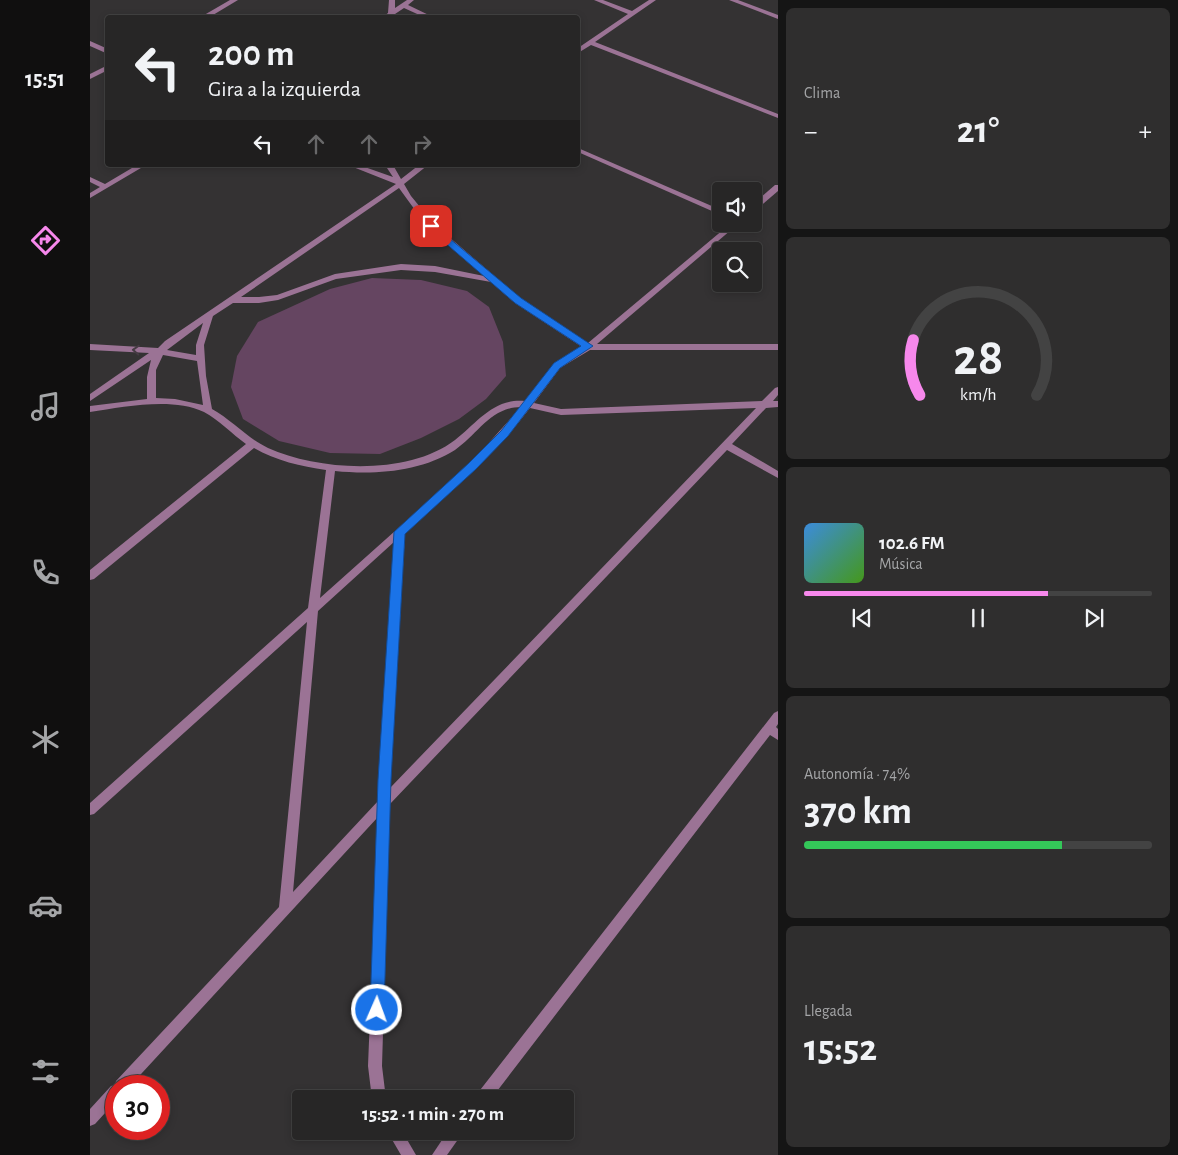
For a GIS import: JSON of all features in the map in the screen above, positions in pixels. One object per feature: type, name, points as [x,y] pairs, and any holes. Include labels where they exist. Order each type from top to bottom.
[{"type":"street","points":[[208,15],[236,0]]},
{"type":"street","points":[[391,13],[392,0]]},
{"type":"street","points":[[388,15],[411,0]]},
{"type":"street","points":[[596,0],[631,13]]},
{"type":"street","points":[[580,50],[631,13],[653,0]]},
{"type":"street","points":[[732,0],[778,17]]},
{"type":"street","points":[[403,5],[425,15]]},
{"type":"street","points":[[90,43],[105,50]]},
{"type":"street","points":[[591,43],[778,116]]},
{"type":"street","points":[[90,77],[105,69]]},
{"type":"street","points":[[580,151],[712,209]]},
{"type":"street","points":[[90,196],[139,167]]},
{"type":"street","points":[[357,167],[400,184]]},
{"type":"street","points":[[390,167],[400,184],[431,226],[518,300],[588,346],[778,347]]},
{"type":"street","points":[[90,398],[400,184],[421,167]]},
{"type":"street","points":[[90,179],[105,187]]},
{"type":"street","points":[[762,200],[778,187]]},
{"type":"street","points":[[90,810],[473,466],[505,433],[557,366],[588,346],[724,232]]},
{"type":"street","points":[[233,300],[259,300],[278,296],[335,277],[401,267],[435,269],[494,280]]},
{"type":"street","points":[[208,411],[200,345],[209,316]]},
{"type":"street","points":[[90,348],[159,351],[201,359]]},
{"type":"street","points":[[152,401],[150,371],[159,351]]},
{"type":"street","points":[[131,1075],[384,802],[778,390]]},
{"type":"street","points":[[90,409],[140,401],[172,402],[204,408],[253,444],[297,462],[331,467],[376,469],[414,462],[451,448],[491,413],[509,404],[526,405],[561,412],[778,404]]},
{"type":"street","points":[[90,576],[253,444]]},
{"type":"street","points":[[726,445],[778,476]]},
{"type":"street","points":[[285,910],[313,610],[331,467]]},
{"type":"street","points":[[378,1090],[375,1066],[384,802],[400,532]]},
{"type":"street","points":[[489,1090],[773,732],[778,716]]},
{"type":"street","points":[[90,1120],[105,1103]]},
{"type":"street","points":[[400,1140],[409,1155]]},
{"type":"street","points":[[439,1155],[450,1140]]},
{"type":"shaded area","points":[[372,278],[421,280],[467,291],[489,307],[503,342],[506,376],[486,399],[459,419],[421,438],[380,454],[330,453],[279,441],[243,419],[231,387],[237,356],[258,322],[330,289]]},
{"type":"route","points":[[377,1010],[385,780],[400,532],[473,466],[505,433],[557,366],[588,346],[518,300],[431,226]]}]
